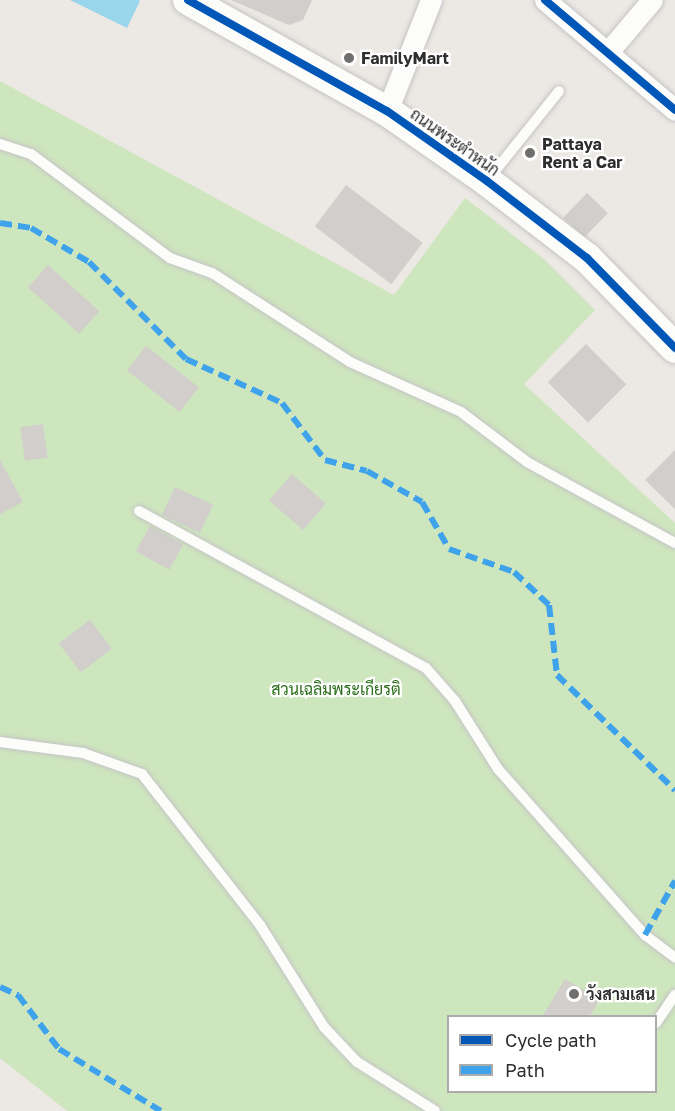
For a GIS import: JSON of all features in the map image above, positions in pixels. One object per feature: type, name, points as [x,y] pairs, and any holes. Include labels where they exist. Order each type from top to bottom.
[{"type":"street","name":"ถนนพระตำหนัก","points":[[188,0],[387,111],[487,181],[587,258],[675,348]]},
{"type":"street","points":[[387,111],[431,0]]},
{"type":"street","points":[[545,0],[675,110]]},
{"type":"street","points":[[608,52],[652,0]]},
{"type":"lane","points":[[487,181],[559,91]]},
{"type":"lane","points":[[0,144],[31,154],[170,258],[212,273],[350,362],[461,412],[527,462],[675,543]]},
{"type":"lane","points":[[139,512],[426,668],[455,701],[498,770],[645,935],[675,958]]},
{"type":"lane","points":[[0,742],[83,753],[142,774],[260,925],[324,1027],[357,1062],[435,1111]]},
{"type":"lane","points":[[657,1022],[675,995]]},
{"type":"green space","name":"สวนเฉลิมพระเกียรติ","points":[[0,81],[394,295],[465,198],[544,259],[595,310],[524,384],[675,523],[675,1111],[67,1111],[0,1058]]},
{"type":"water","points":[[70,0],[138,0],[140,1],[127,28]]},
{"type":"building","points":[[231,0],[312,0],[303,20],[289,25]]},
{"type":"building","points":[[346,185],[423,243],[391,284],[315,227]]},
{"type":"building","points":[[587,193],[608,213],[584,238],[563,217]]},
{"type":"building","points":[[48,265],[99,311],[79,333],[28,287]]},
{"type":"building","points":[[586,344],[626,384],[588,422],[548,382]]},
{"type":"building","points":[[146,346],[199,387],[180,412],[127,370]]},
{"type":"building","points":[[43,424],[48,458],[25,461],[20,427]]},
{"type":"building","points":[[675,450],[675,509],[645,480]]},
{"type":"building","points":[[0,460],[23,502],[0,514]]},
{"type":"building","points":[[292,474],[326,504],[303,530],[269,500]]},
{"type":"building","points":[[175,487],[213,505],[200,533],[162,515]]},
{"type":"building","points":[[150,526],[183,544],[169,570],[136,551]]},
{"type":"building","points":[[90,620],[112,649],[81,672],[59,643]]},
{"type":"building","name":"วังสามเสน","points":[[565,979],[600,999],[590,1015],[543,1015]]},
{"type":"marked path","points":[[0,223],[31,228],[89,262],[186,359],[282,403],[325,460],[367,471],[422,502],[449,549],[514,572],[549,605],[557,675],[675,790]]},
{"type":"marked path","points":[[645,935],[675,881]]},
{"type":"marked path","points":[[0,987],[18,995],[59,1049],[161,1111]]},
{"type":"cycle path","points":[[188,0],[387,111],[487,181],[587,258],[675,348]]},
{"type":"cycle path","points":[[545,0],[675,110]]},
{"type":"place","name":"FamilyMart","points":[[349,58]]},
{"type":"place","name":"Pattaya Rent a Car","points":[[530,153]]},
{"type":"place","name":"วังสามเสน","points":[[574,994]]}]
